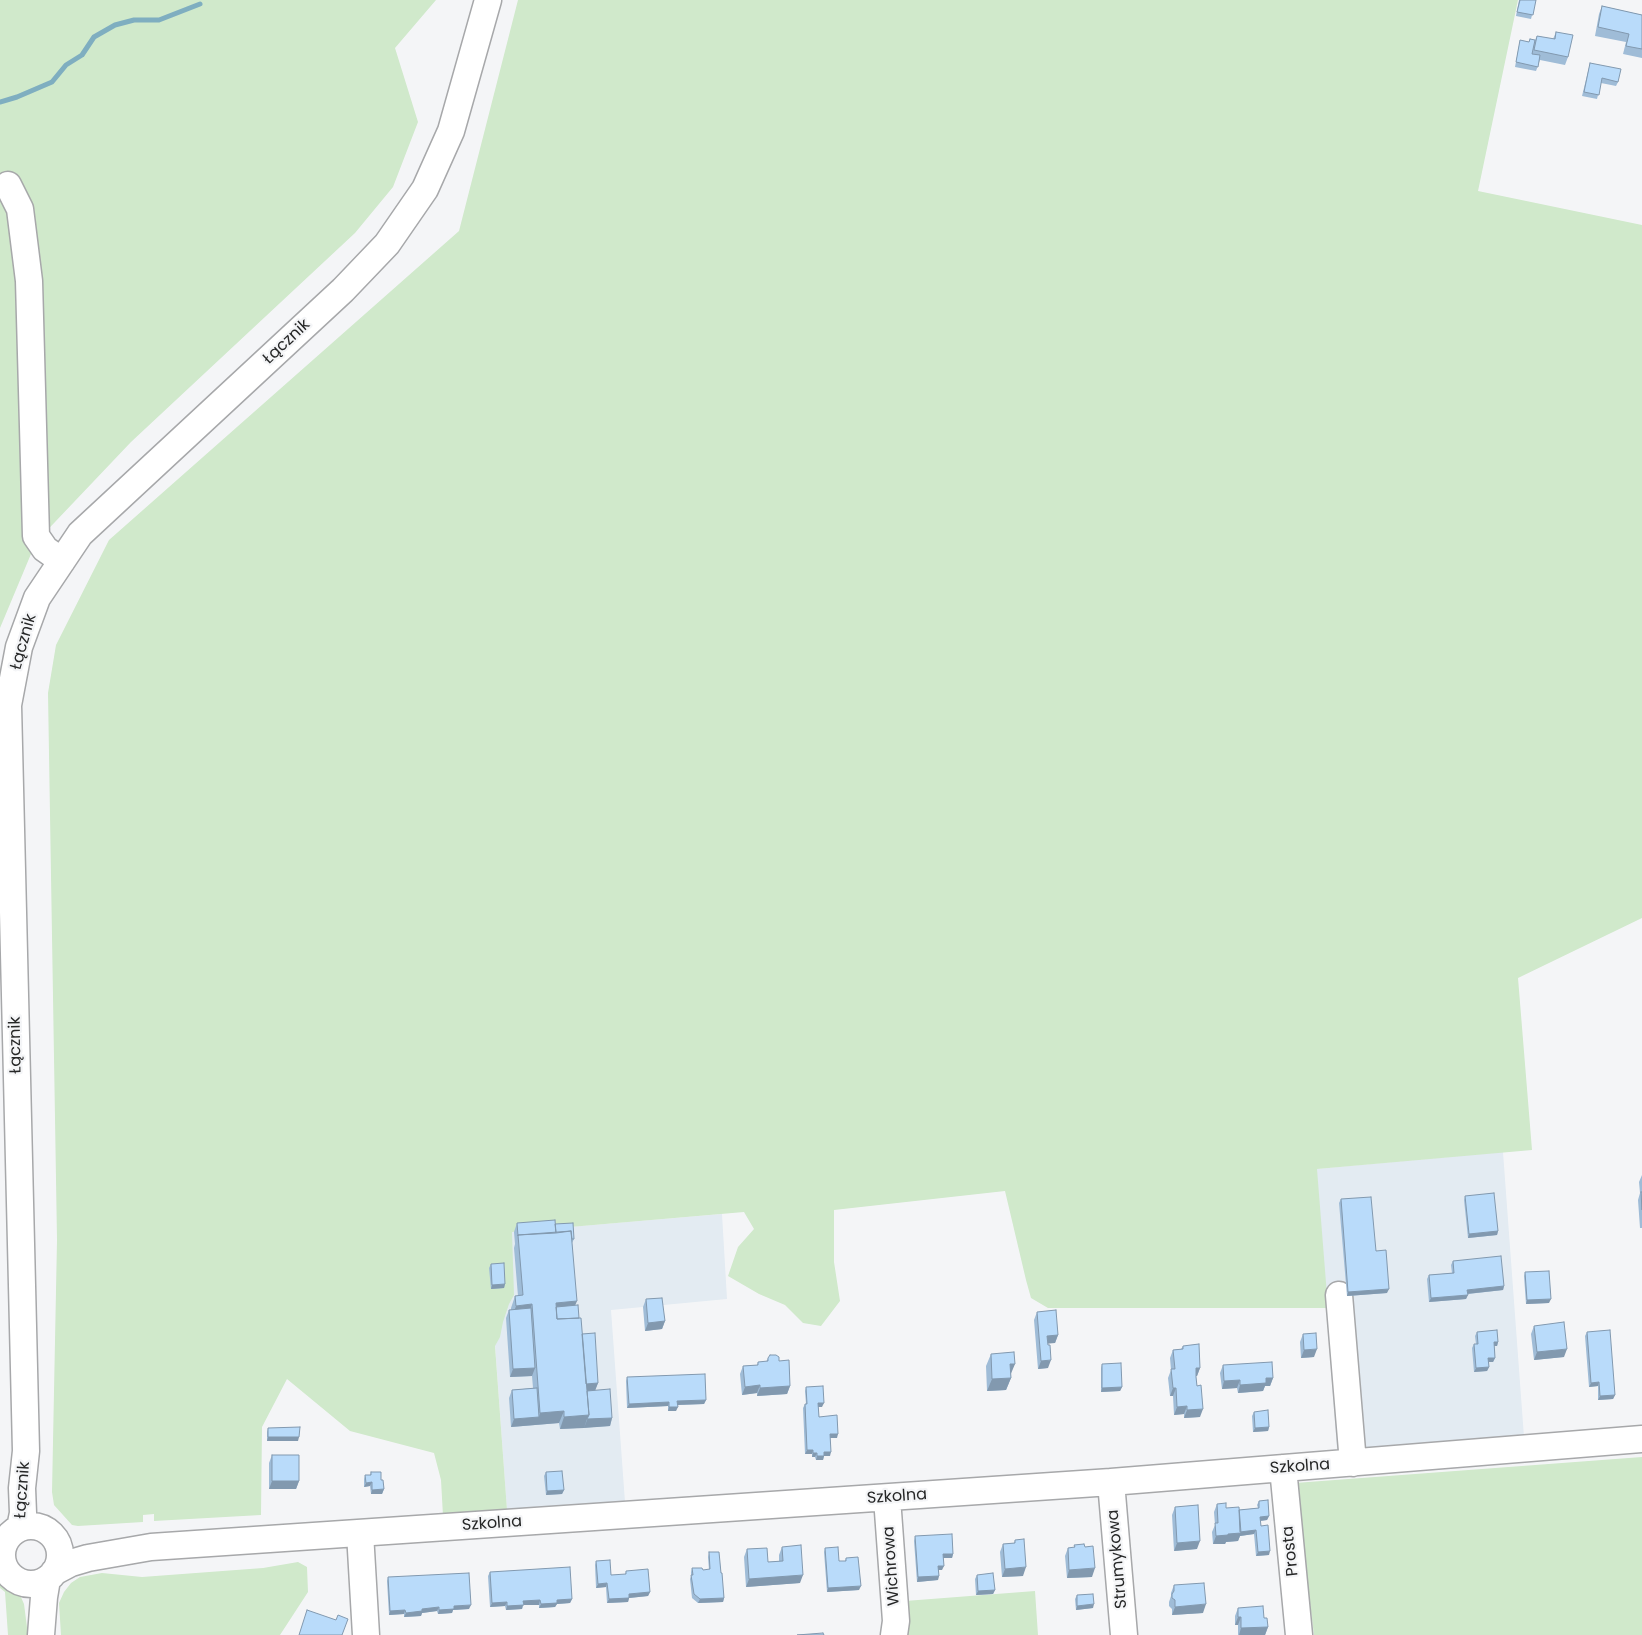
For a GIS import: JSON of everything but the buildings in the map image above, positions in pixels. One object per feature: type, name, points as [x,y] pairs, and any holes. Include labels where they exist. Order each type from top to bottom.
[{"type":"street","name":"Łącznik","points":[[23,1535],[35,1513],[34,1488],[26,1451],[11,1280],[5,781],[8,706],[19,646],[37,598],[80,534],[343,290],[386,244],[425,189],[451,132],[488,0]]},
{"type":"street","points":[[8,185],[20,208],[29,281],[36,536],[45,549],[62,561]]},
{"type":"street","points":[[1339,1295],[1353,1463]]},
{"type":"street","name":"Szkolna","points":[[51,1576],[71,1563],[88,1558],[151,1547],[1111,1482],[1642,1439]]},
{"type":"street","name":"Prosta","points":[[1283,1468],[1299,1635]]},
{"type":"street","name":"Strumykowa","points":[[1111,1482],[1124,1635]]},
{"type":"street","name":"Wichrowa","points":[[887,1498],[896,1621],[894,1635]]},
{"type":"street","points":[[360,1533],[366,1635]]},
{"type":"street","points":[[23,1535],[58,1545],[60,1554],[59,1564],[51,1576],[44,1597],[39,1635],[2,1557],[2,1548],[23,1535]]},
{"type":"street","name":"Szkolna","points":[[23,1535],[74,1542],[151,1547]]},
{"type":"street","points":[[8,1573],[31,1585],[38,1584],[51,1576]]},
{"type":"shaded area","points":[[1503,1152],[1524,1437],[1337,1450],[1316,1169]]},
{"type":"shaded area","points":[[722,1214],[727,1299],[611,1310],[625,1502],[507,1510],[487,1234]]},
{"type":"green space","points":[[0,0],[436,0],[395,48],[418,122],[393,187],[355,233],[131,442],[36,542],[0,628]]},
{"type":"green space","points":[[518,0],[1518,0],[1478,191],[1642,225],[1642,918],[1518,978],[1532,1150],[1317,1169],[1328,1308],[1048,1308],[1031,1298],[1005,1191],[834,1210],[834,1262],[840,1301],[821,1326],[803,1323],[785,1305],[759,1294],[728,1276],[738,1247],[754,1229],[744,1212],[512,1232],[514,1295],[503,1322],[500,1337],[495,1346],[507,1510],[443,1516],[441,1480],[434,1453],[350,1431],[287,1379],[262,1427],[261,1515],[154,1521],[154,1514],[143,1515],[143,1522],[72,1525],[54,1505],[52,1492],[57,1240],[48,693],[56,645],[109,540],[459,231]]},
{"type":"green space","points":[[1642,1457],[1642,1635],[1314,1635],[1295,1483]]},
{"type":"green space","points":[[298,1562],[307,1567],[308,1592],[280,1635],[61,1635],[59,1603],[71,1583],[80,1577],[102,1573],[142,1577],[263,1568]]},
{"type":"green space","points":[[0,1578],[20,1595],[24,1604],[28,1635],[8,1635],[5,1592],[0,1588]]},
{"type":"green space","points":[[1035,1591],[1038,1635],[900,1635],[905,1601]]},
{"type":"waterway","points":[[0,102],[52,82],[66,65],[82,55],[94,37],[115,25],[134,20],[159,20],[200,4]]}]
